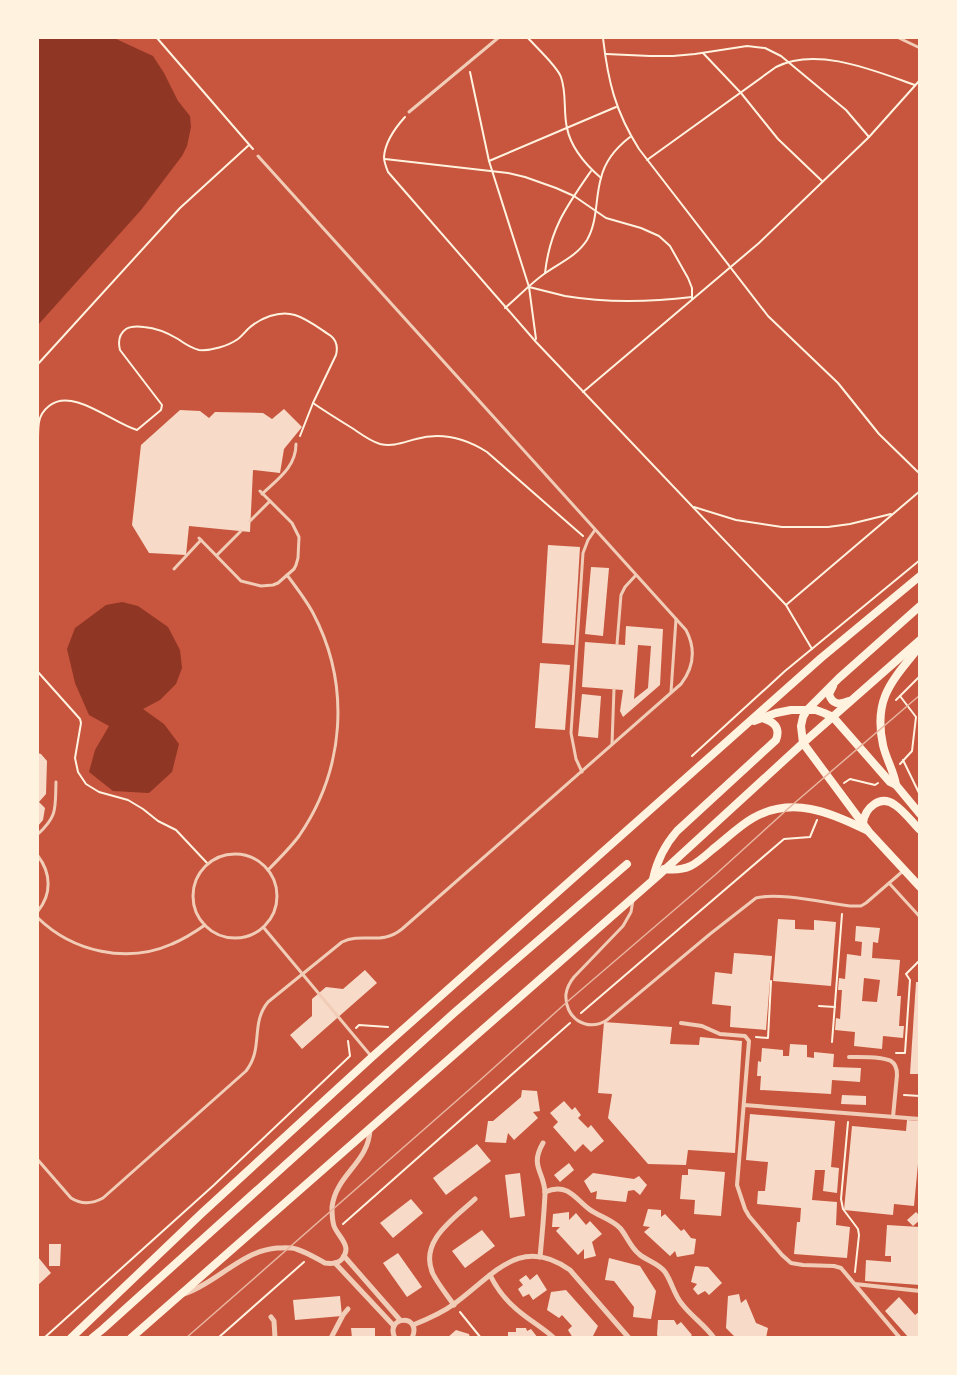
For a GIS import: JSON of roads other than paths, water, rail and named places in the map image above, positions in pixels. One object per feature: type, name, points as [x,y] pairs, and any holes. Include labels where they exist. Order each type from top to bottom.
[{"type":"main road","points":[[71,1338],[202,1212],[372,1058],[821,658],[920,576]]},
{"type":"main road","points":[[920,606],[839,678],[807,710],[801,726],[803,743],[869,832],[920,887]]},
{"type":"main road","points":[[130,1338],[634,896],[920,640]]},
{"type":"main road","points":[[896,785],[884,748],[880,715],[885,693],[920,646]]},
{"type":"main road","points":[[839,678],[830,692],[833,702],[842,704],[856,698]]},
{"type":"main road","points":[[745,726],[761,717],[791,710],[816,710],[832,717],[920,814]]},
{"type":"main road","points":[[652,880],[660,854],[667,842],[776,740],[776,727],[770,720],[761,717]]},
{"type":"main road","points":[[863,823],[866,811],[883,801],[895,805],[920,830]]},
{"type":"main road","points":[[664,869],[688,868],[751,819],[777,808],[801,807],[820,810],[869,832]]},
{"type":"main road","points":[[92,1338],[454,1012],[627,864]]},
{"type":"street","points":[[681,1023],[702,1026],[720,1034],[744,1036],[749,1041],[738,1185],[747,1213],[786,1259],[797,1264],[841,1268],[900,1338]]},
{"type":"street","points":[[849,1057],[891,1061],[897,1070],[893,1117]]},
{"type":"street","points":[[744,1105],[920,1119]]},
{"type":"street","points":[[177,1296],[201,1286],[264,1249],[289,1247],[326,1263],[339,1262],[346,1248],[334,1225],[333,1198],[366,1149],[370,1128]]},
{"type":"street","points":[[540,1257],[545,1192],[536,1159],[543,1143]]},
{"type":"street","points":[[545,1192],[552,1189],[567,1191],[587,1208],[612,1221],[639,1254],[658,1264],[665,1272],[682,1304],[714,1338]]},
{"type":"street","points":[[453,1305],[430,1266],[431,1247],[441,1231],[476,1199]]},
{"type":"street","points":[[344,1256],[400,1320]]},
{"type":"street","points":[[413,1325],[453,1305],[496,1269],[522,1257],[540,1257],[561,1263],[570,1270],[629,1338]]},
{"type":"street","points":[[335,1263],[394,1326]]},
{"type":"street","points":[[490,1275],[500,1292],[514,1307],[554,1338]]},
{"type":"street","points":[[854,1284],[920,1291]]},
{"type":"street","points":[[331,1338],[348,1309]]},
{"type":"street","points":[[271,1317],[274,1321],[275,1338]]},
{"type":"street","points":[[395,1338],[393,1330],[396,1322],[405,1320],[413,1325]]},
{"type":"street","points":[[412,1338],[413,1325]]},
{"type":"lane","points":[[409,112],[498,38]]},
{"type":"lane","points":[[899,38],[920,48]]},
{"type":"lane","points":[[38,1161],[76,1201],[87,1204],[103,1197],[246,1071],[255,1054],[258,1019],[264,1007],[346,940],[385,938],[397,933],[670,693],[690,670],[693,653],[686,630],[258,156]]},
{"type":"lane","points":[[174,568],[200,539],[238,579],[248,584],[273,585],[294,569],[297,562],[299,537],[292,524],[261,492],[290,466],[296,452],[296,444]]},
{"type":"lane","points":[[250,521],[270,501]]},
{"type":"lane","points":[[582,771],[572,747],[571,733],[583,553],[595,530]]},
{"type":"lane","points":[[216,556],[241,531]]},
{"type":"lane","points":[[268,870],[298,838],[320,800],[334,759],[339,716],[336,683],[322,631],[312,611],[287,575]]},
{"type":"lane","points":[[617,644],[621,595],[636,575]]},
{"type":"lane","points":[[670,693],[676,619]]},
{"type":"lane","points":[[612,745],[614,689]]},
{"type":"lane","points":[[38,834],[53,818],[56,782]]},
{"type":"lane","points":[[239,854],[255,859],[268,870],[273,877],[278,895],[270,921],[248,936],[238,938],[220,935],[205,925],[196,911],[193,894],[197,878],[208,864],[222,856],[239,854]]},
{"type":"lane","points":[[38,856],[44,865],[48,882],[45,900],[38,910]]},
{"type":"lane","points":[[634,896],[631,912],[623,926],[569,984],[566,993],[567,1002],[575,1019],[587,1025],[601,1024],[756,898],[776,896],[861,906],[904,870]]},
{"type":"lane","points":[[889,883],[920,917]]},
{"type":"lane","points":[[38,918],[56,933],[69,940],[96,951],[110,953],[141,953],[156,950],[179,941],[205,925]]},
{"type":"lane","points":[[263,927],[372,1058]]},
{"type":"tram line","points":[[186,1338],[920,695]]}]
